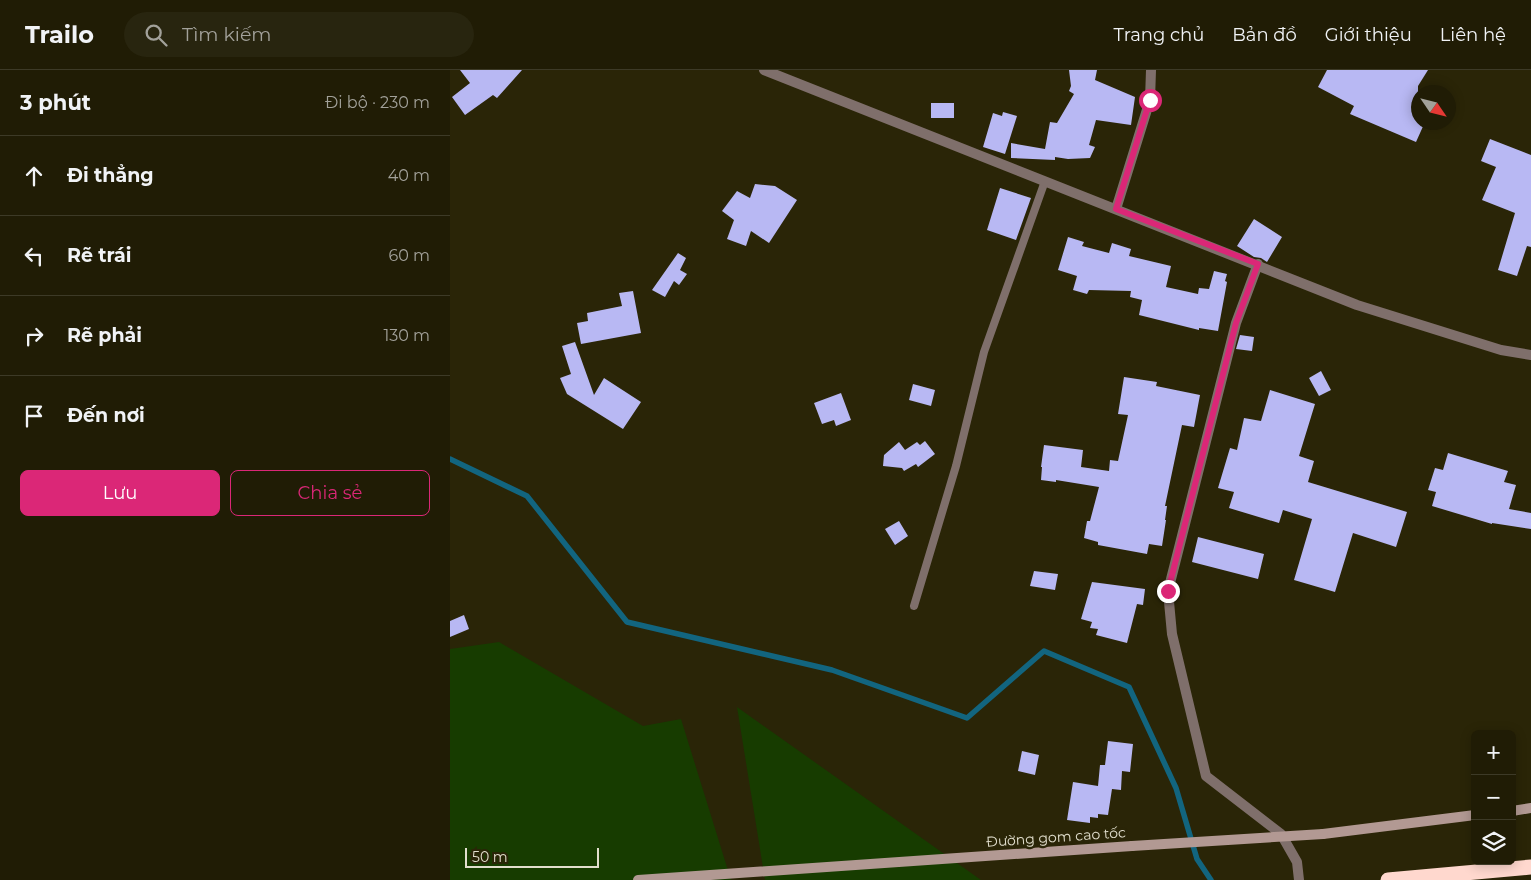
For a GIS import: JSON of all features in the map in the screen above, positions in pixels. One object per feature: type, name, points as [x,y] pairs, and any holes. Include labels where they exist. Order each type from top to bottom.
[{"type":"highway","points":[[1388,880],[1531,867]]},
{"type":"main road","points":[[1516,810],[1531,808]]},
{"type":"main road","name":"Đường gom cao tốc","points":[[638,880],[1323,834],[1471,816]]},
{"type":"street","points":[[764,70],[1258,264],[1357,305],[1501,350],[1531,355]]},
{"type":"street","points":[[1116,209],[1150,100],[1151,70]]},
{"type":"street","points":[[1258,264],[1236,323],[1168,591],[1172,634],[1206,776],[1281,834],[1297,862],[1299,880]]},
{"type":"lane","points":[[914,606],[956,466],[984,352],[1045,181]]},
{"type":"green space","points":[[499,642],[643,726],[681,719],[731,880],[450,880],[450,649]]},
{"type":"green space","points":[[737,707],[981,880],[765,880]]},
{"type":"building","points":[[460,70],[522,70],[497,98],[493,95],[465,115],[452,97],[470,83]]},
{"type":"building","points":[[1069,70],[1097,70],[1095,80],[1135,97],[1131,125],[1096,120],[1089,145],[1095,147],[1090,158],[1068,159],[1055,157],[1055,160],[1011,158],[1011,143],[1045,149],[1050,122],[1057,123],[1074,94],[1069,91],[1071,86]]},
{"type":"building","points":[[1327,70],[1428,70],[1419,85],[1411,85],[1411,130],[1421,130],[1416,142],[1350,114],[1354,106],[1318,87]]},
{"type":"building","points":[[931,103],[954,103],[954,118],[931,118]]},
{"type":"building","points":[[1003,112],[1017,116],[1005,154],[983,147],[993,113],[1002,116]]},
{"type":"building","points":[[1490,139],[1531,155],[1531,247],[1527,246],[1517,276],[1498,270],[1515,213],[1482,200],[1496,167],[1481,161]]},
{"type":"building","points":[[755,184],[775,186],[797,200],[769,243],[751,231],[746,246],[727,239],[734,220],[722,211],[737,191],[750,198]]},
{"type":"building","points":[[1000,188],[1031,198],[1016,240],[987,230]]},
{"type":"building","points":[[1254,219],[1282,237],[1267,262],[1261,258],[1254,257],[1237,246]]},
{"type":"building","points":[[1068,237],[1084,242],[1082,246],[1109,253],[1112,243],[1131,249],[1129,256],[1171,266],[1166,287],[1198,294],[1199,288],[1209,289],[1214,271],[1227,274],[1218,331],[1199,328],[1199,330],[1139,315],[1142,300],[1130,297],[1131,291],[1089,290],[1087,294],[1073,290],[1077,276],[1058,270]]},
{"type":"building","points":[[678,253],[686,258],[680,270],[687,274],[679,285],[674,281],[665,297],[652,290]]},
{"type":"building","points":[[633,291],[641,333],[581,344],[577,323],[588,321],[587,313],[622,306],[619,293]]},
{"type":"building","points":[[1240,335],[1254,337],[1252,351],[1236,349]]},
{"type":"building","points":[[575,342],[594,395],[604,378],[641,402],[623,429],[567,394],[560,378],[571,374],[562,346]]},
{"type":"building","points":[[1321,371],[1331,390],[1319,396],[1309,378]]},
{"type":"building","points":[[1124,377],[1157,382],[1156,386],[1200,395],[1194,427],[1182,425],[1165,506],[1167,506],[1166,520],[1162,546],[1149,544],[1147,554],[1098,545],[1098,542],[1084,538],[1087,521],[1090,521],[1099,487],[1056,480],[1056,482],[1041,480],[1044,445],[1083,450],[1081,467],[1109,471],[1110,460],[1118,461],[1128,415],[1118,414]]},
{"type":"building","points":[[913,384],[935,390],[931,406],[909,400]]},
{"type":"building","points":[[1270,390],[1315,404],[1299,456],[1314,461],[1308,482],[1407,512],[1396,547],[1353,533],[1335,592],[1294,580],[1312,519],[1283,510],[1279,523],[1229,508],[1234,492],[1218,488],[1230,448],[1237,450],[1244,418],[1261,421]]},
{"type":"building","points":[[841,393],[851,420],[836,426],[834,420],[822,424],[814,403]]},
{"type":"building","points":[[925,441],[935,454],[918,467],[916,464],[904,471],[902,468],[883,466],[884,455],[899,442],[905,450],[917,442],[920,445]]},
{"type":"building","points":[[1448,453],[1508,471],[1504,482],[1516,485],[1509,509],[1531,513],[1531,529],[1492,524],[1432,506],[1436,492],[1428,490],[1435,468],[1443,470]]},
{"type":"building","points":[[899,521],[908,536],[895,545],[885,529]]},
{"type":"building","points":[[1198,537],[1264,554],[1258,579],[1192,562]]},
{"type":"building","points":[[1034,571],[1058,574],[1055,590],[1030,586]]},
{"type":"building","points":[[1092,582],[1145,589],[1143,605],[1137,604],[1127,643],[1096,635],[1098,629],[1090,628],[1092,622],[1081,619]]},
{"type":"building","points":[[464,615],[469,629],[450,637],[450,621]]},
{"type":"building","points":[[1108,741],[1133,744],[1130,772],[1122,771],[1121,790],[1112,789],[1108,815],[1098,814],[1098,818],[1090,817],[1090,823],[1067,820],[1073,782],[1098,786],[1100,765],[1105,765]]},
{"type":"building","points":[[1022,751],[1039,755],[1035,775],[1018,771]]},
{"type":"waterway","points":[[450,459],[527,496],[627,622],[832,670],[967,718],[1044,651],[1129,687],[1176,788],[1197,859],[1211,880]]},
{"type":"route","points":[[1150,100],[1116,209],[1258,264],[1236,323],[1168,591]]}]
